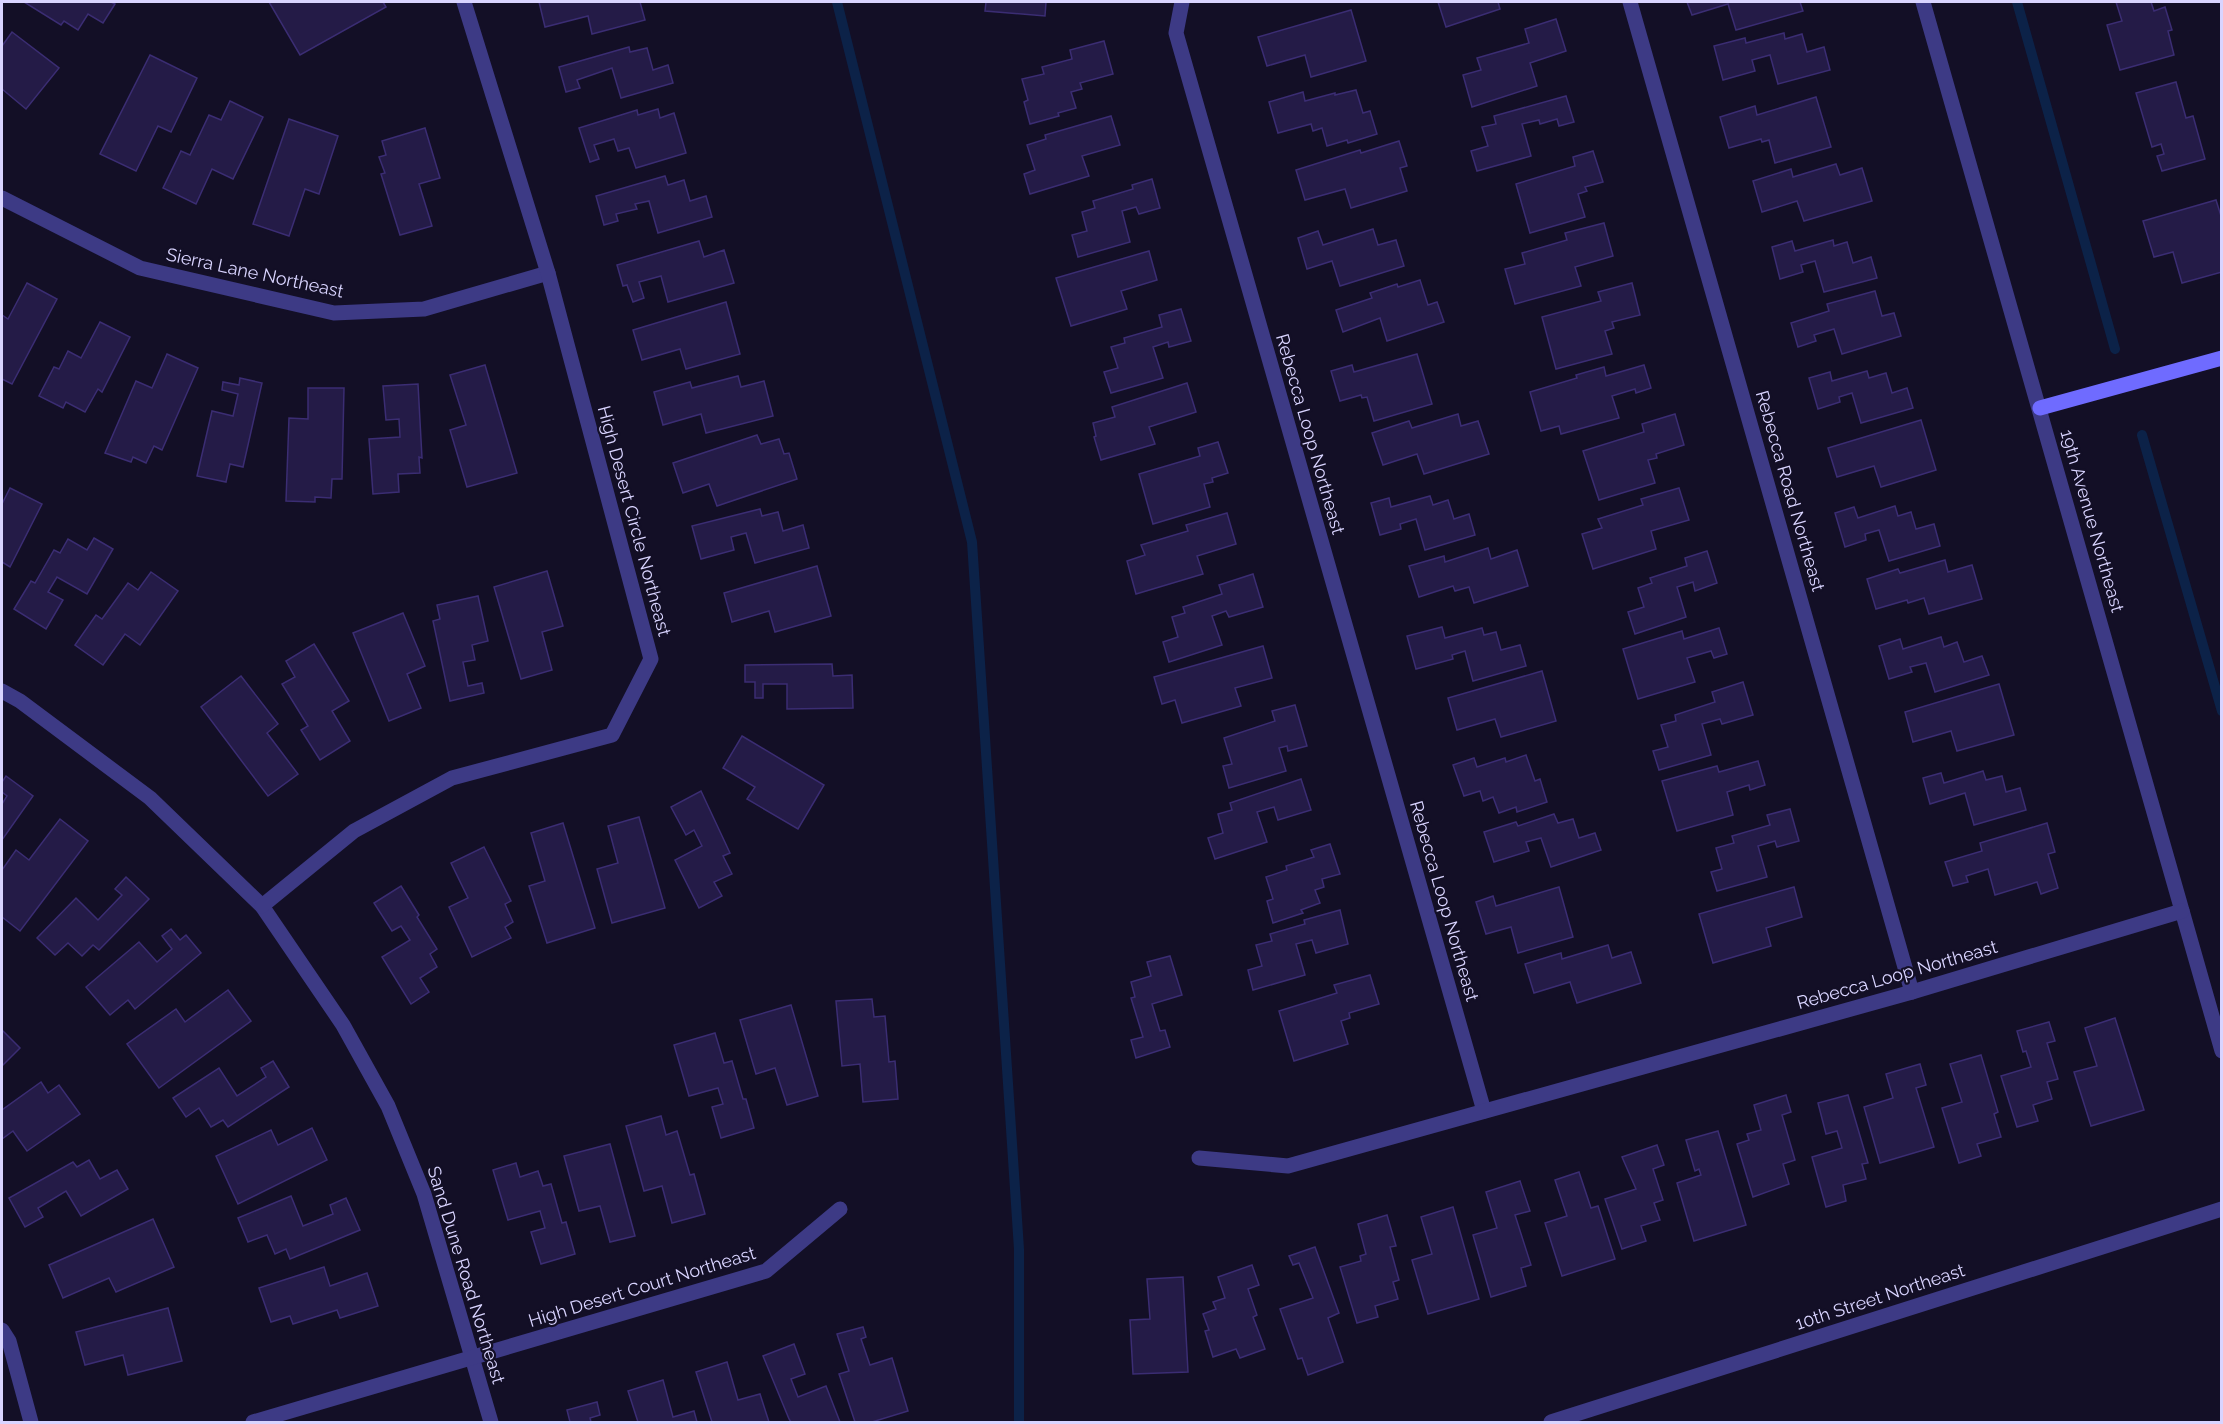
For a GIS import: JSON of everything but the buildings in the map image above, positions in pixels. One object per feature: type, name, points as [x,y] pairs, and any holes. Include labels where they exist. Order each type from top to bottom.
[{"type":"street","name":"High Desert Circle Northeast","points":[[262,906],[354,831],[452,778],[612,735],[651,659],[548,273],[464,2]]},
{"type":"street","name":"Rebecca Loop Northeast","points":[[1182,2],[1176,33],[1484,1111],[1912,992],[2182,911]]},
{"type":"street","name":"Rebecca Road Northeast","points":[[1630,2],[1912,992]]},
{"type":"street","name":"19th Avenue Northeast","points":[[1923,2],[2222,1051]]},
{"type":"street","name":"Sierra Lane Northeast","points":[[2,198],[140,268],[334,313],[424,309],[548,273]]},
{"type":"street","points":[[2040,408],[2222,358]]},
{"type":"street","name":"Sand Dune Road Northeast","points":[[2,691],[20,701],[150,798],[262,906],[343,1025],[388,1106],[424,1194],[491,1422]]},
{"type":"street","points":[[1198,1158],[1288,1166],[1484,1111]]},
{"type":"street","name":"High Desert Court Northeast","points":[[472,1358],[766,1271],[840,1209]]},
{"type":"street","name":"10th Street Northeast","points":[[1551,1422],[2222,1209]]},
{"type":"street","points":[[2,1330],[9,1341],[31,1422]]},
{"type":"street","points":[[253,1422],[472,1358]]},
{"type":"waterway","points":[[837,2],[972,542],[1019,1249],[1019,1422]]},
{"type":"waterway","points":[[2017,2],[2115,349]]},
{"type":"waterway","points":[[2142,435],[2222,711]]}]
